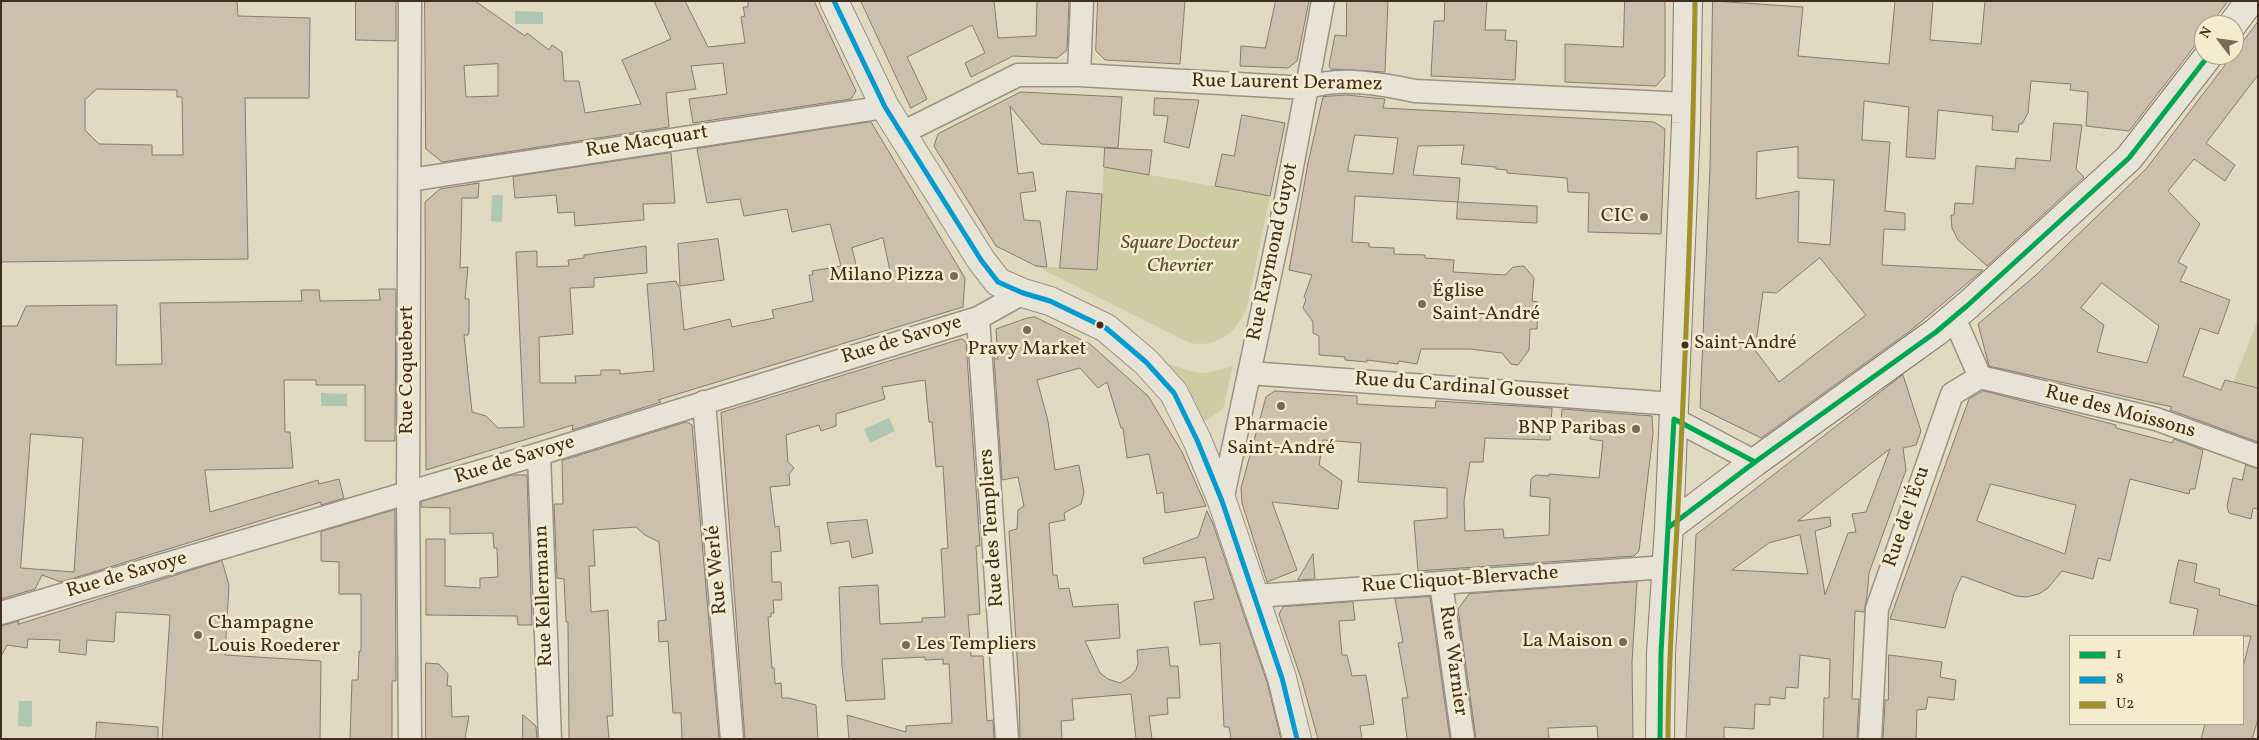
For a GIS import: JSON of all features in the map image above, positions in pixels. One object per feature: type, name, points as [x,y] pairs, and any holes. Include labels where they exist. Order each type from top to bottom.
[{"type":"main road","points":[[834,1],[885,107],[980,260],[998,282],[1023,293],[1050,301],[1106,328],[1146,362],[1174,393],[1197,440],[1222,501],[1282,678],[1297,739]]},
{"type":"main road","points":[[1660,739],[1686,104],[1688,1]]},
{"type":"main road","points":[[2240,15],[2250,1]]},
{"type":"main road","points":[[1669,527],[1952,319],[2129,158],[2201,65]]},
{"type":"street","name":"Rue Coquebert","points":[[410,1],[408,493],[410,739]]},
{"type":"street","points":[[1079,75],[1082,1]]},
{"type":"street","name":"Rue Raymond Guyot","points":[[1222,501],[1324,1]]},
{"type":"street","name":"Rue Laurent Deramez","points":[[902,133],[1018,74],[1079,75],[1307,88],[1324,82],[1389,86],[1415,91],[1686,104]]},
{"type":"street","name":"Rue Macquart","points":[[410,180],[885,107]]},
{"type":"street","name":"Rue de Savoye","points":[[1,613],[539,454],[978,318],[1023,293]]},
{"type":"street","name":"Rue des Templiers","points":[[978,318],[1007,739]]},
{"type":"street","points":[[1952,319],[1959,329],[1980,377]]},
{"type":"street","name":"Rue du Cardinal Gousset","points":[[1249,373],[1674,412]]},
{"type":"street","name":"Rue des Moissons","points":[[1980,377],[2156,419],[2258,456]]},
{"type":"street","name":"Rue de l'Écu","points":[[1870,739],[1874,644],[1880,601],[1952,394],[1980,377]]},
{"type":"street","name":"Rue Werlé","points":[[704,402],[732,739]]},
{"type":"street","points":[[1674,412],[1756,462]]},
{"type":"street","name":"Rue Kellermann","points":[[539,454],[550,739]]},
{"type":"street","name":"Rue Cliquot-Blervache","points":[[1254,596],[1666,567]]},
{"type":"street","name":"Rue Warnier","points":[[1442,583],[1463,739]]},
{"type":"green space","name":"Square Docteur Chevrier","points":[[1104,167],[1270,196],[1247,307],[1232,331],[1225,337],[1209,343],[1190,343],[1036,266],[1097,270]]},
{"type":"green space","points":[[2258,319],[2258,388],[2233,383]]},
{"type":"green space","points":[[1165,362],[1199,372],[1214,371],[1233,365],[1223,409],[1204,422],[1188,386]]},
{"type":"shaded area","points":[[515,11],[543,12],[543,24],[515,24]]},
{"type":"shaded area","points":[[492,195],[503,195],[502,222],[491,221]]},
{"type":"shaded area","points":[[321,393],[347,394],[347,406],[321,406]]},
{"type":"shaded area","points":[[889,418],[895,431],[870,443],[864,429]]},
{"type":"shaded area","points":[[19,701],[32,701],[32,725],[30,727],[18,726]]},
{"type":"building","points":[[1,1],[237,1],[238,16],[310,18],[309,98],[245,98],[248,259],[1,262]],"holes":[[[97,89],[177,90],[177,97],[182,97],[183,155],[152,155],[152,145],[99,144],[85,130],[85,100]]]},
{"type":"building","points":[[356,1],[396,1],[396,41],[356,40]]},
{"type":"building","points":[[425,1],[475,1],[525,36],[527,33],[549,50],[552,45],[562,52],[564,81],[579,81],[585,113],[641,104],[622,60],[671,39],[654,1],[685,1],[708,47],[745,43],[741,17],[745,16],[743,7],[748,7],[748,1],[814,1],[856,91],[851,99],[693,123],[689,99],[727,94],[723,63],[691,66],[696,89],[666,93],[669,127],[442,162],[426,149]],"holes":[[[498,64],[498,96],[466,97],[464,66]]]},
{"type":"building","points":[[861,1],[994,1],[998,38],[1036,36],[1037,1],[1069,1],[1067,50],[1057,58],[1013,56],[971,77],[965,63],[985,53],[972,25],[907,57],[927,99],[911,108]]},
{"type":"building","points":[[1098,1],[1185,1],[1180,64],[1105,60],[1096,51]]},
{"type":"building","points":[[1276,1],[1309,1],[1297,61],[1288,68],[1240,66],[1241,46],[1265,48]]},
{"type":"building","points":[[1347,1],[1388,1],[1385,72],[1331,69],[1329,66],[1335,35],[1346,36]]},
{"type":"building","points":[[1445,1],[1487,1],[1485,30],[1506,30],[1505,40],[1517,41],[1515,80],[1431,76],[1434,21],[1444,21]]},
{"type":"building","points":[[1625,1],[1665,1],[1665,76],[1656,86],[1565,82],[1565,44],[1623,47]]},
{"type":"building","points":[[1713,1],[1803,7],[1798,56],[1889,64],[1895,1],[1933,1],[1930,40],[1981,44],[1985,1],[2228,1],[2218,15],[2194,15],[2194,47],[2129,131],[2086,126],[2088,92],[2070,90],[2071,84],[2031,81],[2028,113],[2022,124],[2019,124],[2018,132],[1992,130],[1993,116],[1938,110],[1935,159],[1906,157],[1909,107],[1864,101],[1862,140],[1890,142],[1885,211],[1905,213],[1905,230],[1884,229],[1882,265],[1983,270],[1910,331],[1761,438],[1700,408],[1710,167]],"holes":[[[1798,147],[1798,178],[1834,180],[1830,245],[1798,242],[1799,191],[1756,199],[1757,152]],[[1820,258],[1866,315],[1779,382],[1755,350],[1763,292],[1776,293]]]},
{"type":"building","points":[[2258,22],[2258,75],[2206,143],[2235,165],[2225,181],[2194,159],[2168,191],[2200,224],[2178,262],[2187,267],[2180,281],[2230,300],[2218,334],[2200,328],[2183,376],[2221,390],[2225,380],[2258,388],[2258,442],[2170,410],[2172,407],[1989,366],[1978,324],[2035,276],[2146,169],[2225,65],[2244,65],[2244,40]],"holes":[[[2102,283],[2159,326],[2147,363],[2097,352],[2104,325],[2081,308]]]},
{"type":"building","points":[[1021,92],[1122,97],[1118,148],[1041,144],[1010,106],[1018,174],[1033,172],[1036,191],[1020,193],[1024,220],[1040,221],[1047,267],[1036,266],[996,246],[934,146],[938,134]]},
{"type":"building","points":[[1347,95],[1385,99],[1383,108],[1654,122],[1665,129],[1661,234],[1588,232],[1589,193],[1568,192],[1567,178],[1507,173],[1507,170],[1496,169],[1496,167],[1461,164],[1464,145],[1418,146],[1413,175],[1460,178],[1458,202],[1355,196],[1352,242],[1369,243],[1369,247],[1394,248],[1394,254],[1425,255],[1425,258],[1454,260],[1453,272],[1505,275],[1513,267],[1524,266],[1534,278],[1532,301],[1538,302],[1537,329],[1530,329],[1529,350],[1518,365],[1511,364],[1502,353],[1470,349],[1421,349],[1417,364],[1399,361],[1398,364],[1367,360],[1367,362],[1345,360],[1345,357],[1319,355],[1319,336],[1313,333],[1313,322],[1303,308],[1306,299],[1304,297],[1312,275],[1289,270],[1308,163],[1323,97]],"holes":[[[1355,135],[1398,138],[1393,174],[1348,171]]]},
{"type":"building","points":[[1155,98],[1199,100],[1189,148],[1164,142],[1168,116],[1154,115]]},
{"type":"building","points":[[1242,115],[1285,123],[1270,196],[1215,186],[1222,154],[1234,156]]},
{"type":"building","points":[[871,122],[965,278],[963,307],[658,400],[661,402],[572,430],[573,425],[426,470],[425,202],[440,189],[479,183],[478,198],[462,198],[460,268],[468,267],[465,299],[469,299],[469,331],[468,335],[464,335],[472,412],[486,416],[498,428],[524,427],[516,252],[537,251],[537,267],[569,266],[568,260],[584,258],[584,255],[646,246],[647,273],[594,278],[594,287],[570,288],[573,334],[539,337],[540,383],[576,383],[575,376],[601,375],[601,370],[620,370],[620,374],[654,371],[647,284],[676,281],[680,289],[684,330],[730,319],[732,327],[774,318],[772,310],[813,301],[809,275],[813,275],[812,271],[841,266],[830,224],[792,232],[787,209],[744,216],[740,199],[707,203],[697,149]],"holes":[[[883,238],[890,271],[860,281],[852,248]]]},
{"type":"building","points":[[2054,123],[2082,125],[2076,169],[2084,177],[1987,266],[1958,240],[1952,228],[1951,215],[1954,215],[1955,203],[1973,204],[1976,166],[2015,169],[2016,158],[2050,161]]},
{"type":"building","points":[[1105,148],[1152,150],[1149,175],[1104,167]]},
{"type":"building","points":[[671,153],[675,203],[643,204],[644,220],[575,226],[574,212],[558,213],[556,195],[515,198],[513,177]]},
{"type":"building","points":[[1067,191],[1102,194],[1097,270],[1060,268]]},
{"type":"building","points":[[1458,202],[1537,206],[1537,223],[1457,219]]},
{"type":"building","points":[[718,239],[724,280],[680,286],[678,244]]},
{"type":"building","points":[[379,289],[396,289],[395,441],[365,441],[365,385],[316,385],[316,380],[284,380],[285,432],[290,432],[293,468],[205,470],[210,512],[318,480],[319,484],[339,479],[344,498],[321,505],[321,502],[61,582],[42,575],[35,589],[1,599],[1,326],[17,326],[26,306],[117,305],[116,365],[162,364],[160,303],[302,301],[301,290],[319,290],[320,301],[380,300]],"holes":[[[31,434],[83,438],[74,572],[21,568]]]},
{"type":"building","points":[[1035,317],[1090,344],[1148,396],[1182,452],[1206,506],[1165,513],[1163,492],[1157,494],[1149,454],[1127,458],[1123,428],[1121,428],[1107,382],[1098,388],[1080,368],[1037,380],[1048,421],[1055,470],[1079,465],[1084,493],[1081,504],[1064,513],[1065,520],[1049,523],[1053,575],[1057,575],[1059,589],[1069,588],[1073,607],[1118,604],[1120,638],[1085,641],[1100,673],[1108,679],[1120,683],[1130,677],[1136,670],[1138,663],[1137,650],[1168,647],[1170,666],[1178,666],[1180,698],[1167,698],[1168,714],[1149,716],[1152,739],[1136,739],[1131,694],[1072,699],[1074,720],[1061,721],[1062,739],[1020,739],[1019,688],[1009,531],[1017,529],[1018,510],[1024,506],[1018,477],[1002,480],[994,357],[998,360],[996,329]]},
{"type":"building","points":[[962,339],[966,342],[980,546],[976,546],[980,614],[968,615],[971,656],[983,656],[987,721],[993,720],[994,739],[849,739],[847,715],[906,732],[906,726],[952,723],[949,664],[943,664],[943,659],[925,660],[925,657],[882,659],[885,699],[846,701],[842,667],[839,587],[878,585],[880,624],[922,622],[922,618],[945,617],[941,549],[948,548],[943,466],[936,467],[932,422],[929,422],[925,380],[882,387],[885,399],[836,414],[836,426],[821,431],[819,425],[786,435],[788,462],[794,468],[789,474],[790,485],[770,487],[775,527],[779,526],[781,551],[771,552],[772,582],[781,582],[782,600],[773,600],[774,613],[771,613],[771,617],[768,617],[772,668],[774,668],[775,684],[781,683],[782,698],[816,705],[818,739],[745,739],[721,413]]},
{"type":"building","points":[[1903,375],[1921,431],[1916,445],[1903,448],[1906,470],[1869,573],[1864,612],[1855,611],[1852,699],[1859,699],[1857,739],[1823,739],[1824,698],[1829,698],[1830,659],[1800,655],[1798,688],[1786,687],[1785,699],[1770,697],[1770,705],[1755,704],[1754,729],[1724,727],[1724,739],[1686,739],[1696,535]],"holes":[[[1890,449],[1866,512],[1852,514],[1856,532],[1848,533],[1825,595],[1815,531],[1831,526],[1830,517],[1798,521]],[[1800,535],[1808,574],[1732,570],[1769,543]]]},
{"type":"building","points":[[1275,391],[1357,396],[1357,404],[1389,406],[1435,408],[1436,401],[1552,408],[1550,440],[1485,438],[1483,462],[1470,462],[1464,501],[1465,531],[1503,529],[1504,538],[1549,535],[1550,498],[1530,496],[1531,479],[1536,475],[1549,476],[1549,474],[1599,478],[1603,441],[1590,439],[1592,425],[1561,422],[1562,409],[1652,416],[1653,434],[1639,551],[1634,556],[1418,571],[1414,521],[1447,518],[1447,488],[1358,482],[1361,443],[1323,440],[1319,465],[1342,481],[1338,509],[1272,502],[1297,570],[1267,582],[1242,503],[1241,488],[1266,397]]},
{"type":"building","points":[[1984,391],[2116,425],[2116,428],[2172,443],[2174,439],[2203,450],[2195,489],[2190,489],[2189,494],[2130,479],[2110,561],[2098,558],[2093,579],[2062,571],[2048,588],[2039,594],[2026,597],[2016,596],[1962,576],[1954,593],[1945,628],[1890,619],[1969,399]],"holes":[[[1991,484],[2076,505],[2065,554],[1977,521]]]},
{"type":"building","points":[[687,422],[692,425],[719,739],[682,739],[681,713],[673,713],[668,641],[659,642],[658,621],[666,620],[659,542],[645,535],[636,527],[593,530],[595,566],[589,566],[591,612],[608,610],[613,716],[607,716],[609,739],[569,739],[568,622],[566,622],[564,579],[557,578],[554,504],[563,504],[562,461]]},
{"type":"building","points":[[2246,465],[2258,469],[2258,509],[2253,508],[2251,519],[2229,513],[2227,506],[2233,478],[2242,480]]},
{"type":"building","points":[[513,475],[527,475],[532,625],[518,625],[517,616],[426,615],[426,539],[445,539],[445,586],[480,588],[480,578],[498,577],[497,548],[494,548],[493,533],[450,534],[450,508],[421,507],[421,502]]},
{"type":"building","points":[[395,510],[396,681],[392,681],[392,739],[350,739],[352,680],[358,680],[359,651],[361,651],[361,594],[339,594],[339,562],[321,561],[321,532]]},
{"type":"building","points":[[1207,511],[1267,682],[1281,739],[1231,739],[1229,727],[1224,727],[1220,643],[1200,645],[1194,602],[1214,599],[1205,557],[1144,564],[1143,558],[1198,537]]},
{"type":"building","points":[[867,520],[873,553],[852,558],[849,541],[831,544],[827,523]]},
{"type":"building","points":[[1313,554],[1315,579],[1298,580]]},
{"type":"building","points":[[2179,560],[2197,564],[2194,582],[2220,589],[2219,595],[2258,606],[2258,719],[2252,739],[2201,739],[2205,725],[2244,725],[2244,663],[2251,636],[2193,635],[2198,609],[2170,603]]},
{"type":"building","name":"Champagne Louis Roederer","points":[[222,561],[229,585],[225,655],[321,661],[320,739],[162,739],[170,615],[116,612],[114,642],[87,640],[86,655],[59,652],[60,640],[28,639],[27,648],[7,645],[1,657],[1,626],[19,621],[18,624]]},
{"type":"building","points":[[1637,582],[1632,662],[1633,739],[1598,739],[1597,726],[1548,728],[1549,739],[1476,739],[1458,609],[1469,594]]},
{"type":"building","points":[[1430,597],[1450,739],[1407,739],[1402,698],[1408,698],[1398,643],[1403,642],[1395,599]]},
{"type":"building","points":[[1353,602],[1355,620],[1339,621],[1342,655],[1347,655],[1352,676],[1366,675],[1374,724],[1360,726],[1362,739],[1318,739],[1302,681],[1279,614],[1283,607]]},
{"type":"building","points":[[1889,655],[1942,662],[1940,677],[1956,680],[1954,700],[1928,697],[1926,709],[1917,710],[1916,739],[1883,739],[1885,700],[1888,700]]},
{"type":"building","points":[[426,663],[439,664],[448,674],[447,686],[451,686],[452,717],[469,716],[465,739],[426,739]]},
{"type":"building","points":[[523,715],[536,726],[537,739],[523,739]]},
{"type":"building","points":[[97,722],[158,727],[158,739],[96,739]]},
{"type":"transit line","name":"8","points":[[834,1],[885,107],[981,260],[998,282],[1023,293],[1050,301],[1106,328],[1146,362],[1174,393],[1197,440],[1222,501],[1282,678],[1297,739]]},
{"type":"transit line","name":"U2","points":[[1668,739],[1670,659],[1689,264],[1695,1]]},
{"type":"transit line","name":"1","points":[[1669,527],[1755,462],[1936,332],[1968,305],[2129,158],[2201,65]]},
{"type":"transit line","name":"1","points":[[1660,739],[1661,653],[1674,419],[1755,462]]},
{"type":"place","name":"CIC","points":[[1644,217]]},
{"type":"place","name":"Milano Pizza","points":[[954,276]]},
{"type":"place","name":"Église Saint-André","points":[[1422,304]]},
{"type":"place","name":"Pravy Market","points":[[1027,330]]},
{"type":"place","name":"Saint-André","points":[[1685,345]]},
{"type":"place","name":"Pharmacie Saint-André","points":[[1281,406]]},
{"type":"place","name":"BNP Paribas","points":[[1636,429]]},
{"type":"place","name":"Champagne Louis Roederer","points":[[198,635]]},
{"type":"place","name":"La Maison","points":[[1623,642]]},
{"type":"place","name":"Les Templiers","points":[[906,645]]}]
